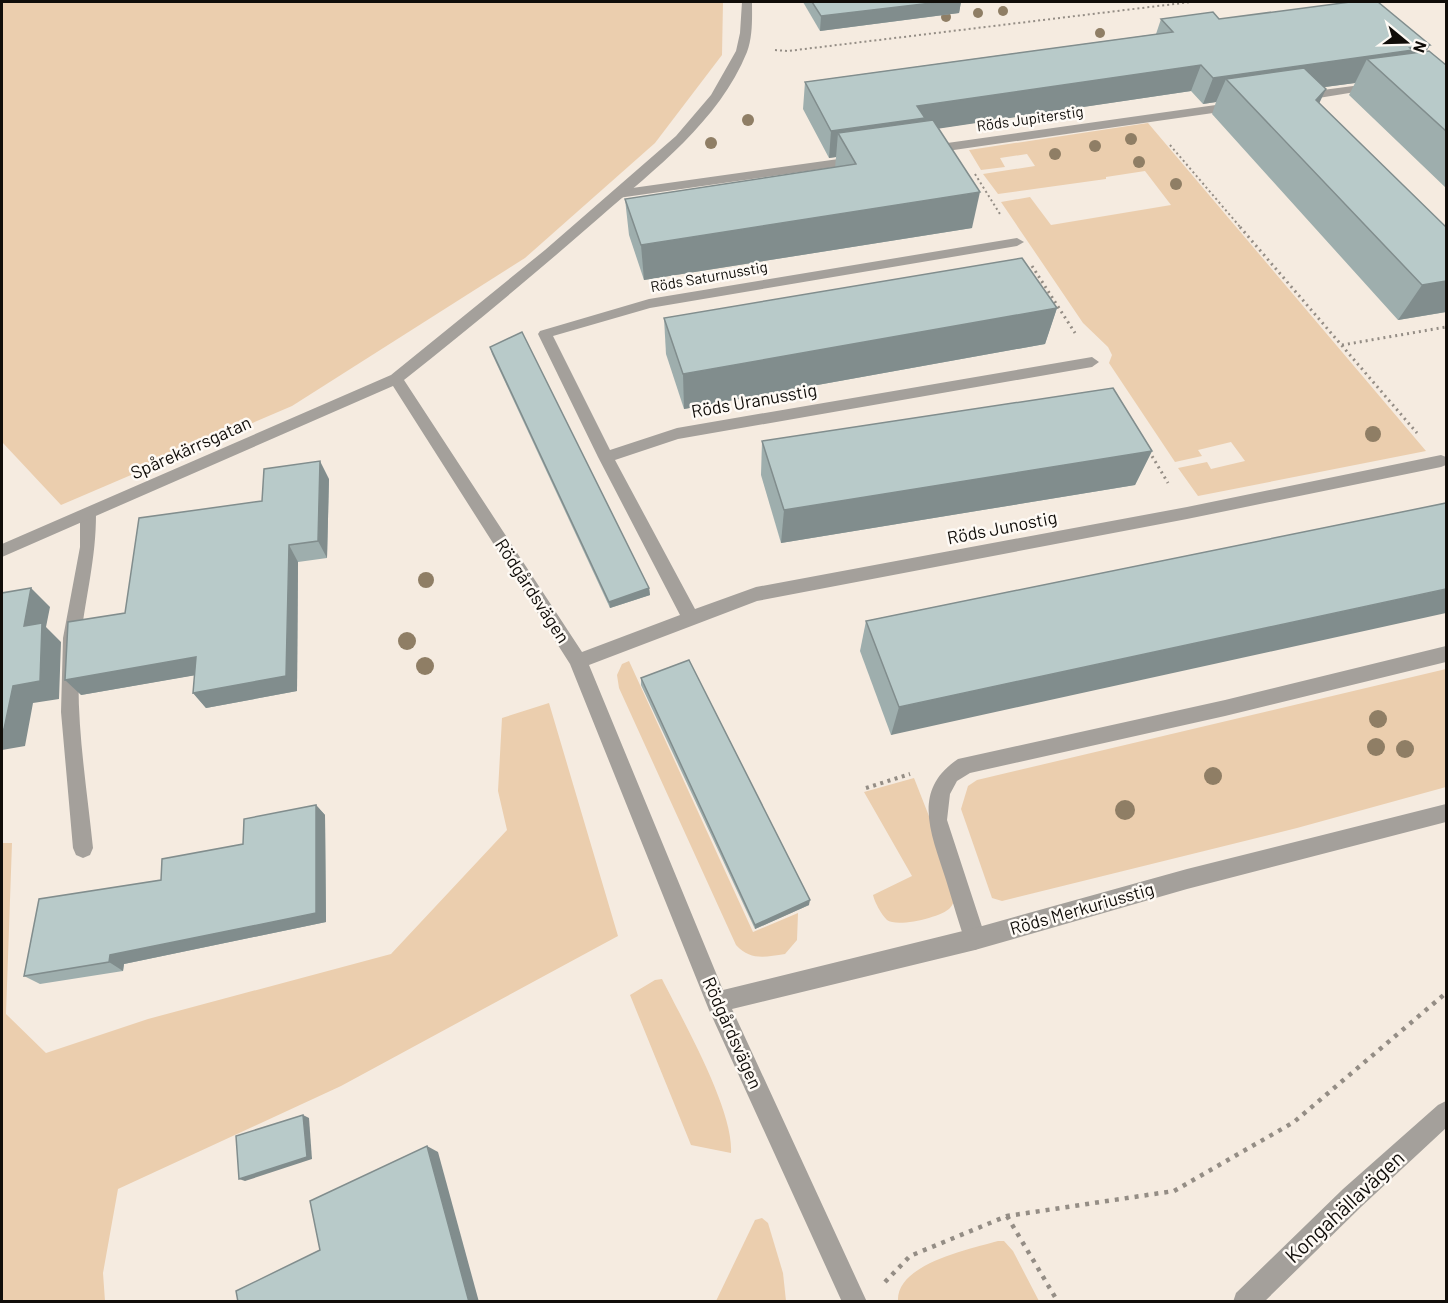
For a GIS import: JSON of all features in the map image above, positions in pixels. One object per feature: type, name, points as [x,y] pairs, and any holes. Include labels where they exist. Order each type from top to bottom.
[{"type":"street","points":[[396,379],[540,263],[664,153],[705,110],[729,77],[743,49],[747,2]]},
{"type":"street","points":[[1295,102],[1392,83]]},
{"type":"street","name":"Röds Jupiterstig","points":[[910,152],[1247,105]]},
{"type":"street","points":[[618,194],[875,157]]},
{"type":"street","name":"Röds Saturnusstig","points":[[606,457],[545,334],[649,304],[1017,242]]},
{"type":"street","name":"Röds Uranusstig","points":[[606,457],[677,434],[1092,362]]},
{"type":"street","name":"Spårekärrsgatan","points":[[2,551],[396,379]]},
{"type":"street","name":"Rödgårdsvägen","points":[[396,379],[578,662],[717,1002],[855,1302]]},
{"type":"street","points":[[606,457],[692,620]]},
{"type":"street","name":"Röds Junostig","points":[[578,662],[756,594],[1187,513],[1441,461]]},
{"type":"street","points":[[83,848],[70,712],[72,638],[88,547],[88,514]]},
{"type":"street","points":[[975,939],[937,820],[940,792],[950,775],[965,765],[1225,708],[1446,654]]},
{"type":"street","name":"Röds Merkuriusstig","points":[[717,1002],[975,939],[1187,879],[1446,813]]},
{"type":"street","name":"Kongahällavägen","points":[[1245,1302],[1352,1198],[1446,1113]]},
{"type":"path","points":[[743,49],[788,51],[1191,2]]},
{"type":"path","points":[[1147,118],[1441,461]]},
{"type":"path","points":[[957,146],[1092,362]]},
{"type":"path","points":[[1342,345],[1446,327]]},
{"type":"path","points":[[1143,442],[1187,513]]},
{"type":"path","points":[[880,1286],[910,1256],[1007,1216],[1174,1191],[1294,1122],[1446,993]]},
{"type":"path","points":[[1007,1216],[1058,1302]]},
{"type":"shaded area","points":[[2,2],[723,2],[722,55],[655,143],[525,258],[292,406],[61,505],[2,442]]},
{"type":"shaded area","points":[[1148,123],[1426,451],[1198,496],[1178,468],[1207,462],[1211,469],[1245,461],[1231,442],[1198,450],[1202,456],[1175,462],[1109,363],[1112,355],[1108,347],[1083,323],[1001,202],[1030,197],[1051,225],[1171,205],[1145,171],[1106,177],[1106,179],[998,194],[983,174],[1035,166],[1027,154],[1000,158],[1005,167],[981,170],[969,150]]},
{"type":"shaded area","points":[[629,661],[753,932],[798,913],[797,940],[785,954],[753,956],[736,945],[619,688],[617,675],[622,664]]},
{"type":"shaded area","points":[[1446,669],[1446,787],[1297,828],[1002,901],[992,898],[961,809],[968,786],[977,780]]},
{"type":"shaded area","points":[[549,703],[618,936],[341,1086],[118,1189],[103,1273],[105,1301],[2,1301],[2,843],[12,843],[6,1014],[46,1053],[148,1019],[391,954],[507,830],[498,791],[502,718]]},
{"type":"shaded area","points":[[914,778],[956,885],[955,897],[950,908],[938,915],[900,923],[887,920],[873,895],[912,876],[864,792]]},
{"type":"shaded area","points":[[662,979],[716,1090],[730,1135],[731,1153],[691,1145],[630,995],[655,980]]},
{"type":"shaded area","points":[[762,1218],[768,1223],[783,1273],[786,1301],[716,1301],[755,1220]]},
{"type":"shaded area","points":[[1004,1241],[1013,1251],[1039,1301],[898,1301],[901,1288],[909,1277],[921,1268],[954,1254]]},
{"type":"building","points":[[812,2],[940,2],[821,16]]},
{"type":"building","points":[[1350,2],[1378,2],[1430,45],[1410,48],[1413,50],[1213,78],[1201,65],[917,106],[925,118],[831,131],[805,82],[1173,32],[1161,19],[1213,12],[1219,19]]},
{"type":"building","points":[[1429,51],[1446,65],[1446,131],[1367,59]]},
{"type":"building","points":[[1304,68],[1326,89],[1316,100],[1446,227],[1446,281],[1422,285],[1226,79]]},
{"type":"building","points":[[933,120],[980,192],[641,245],[625,199],[856,164],[838,133]]},
{"type":"building","points":[[1022,258],[1057,308],[683,374],[664,318]]},
{"type":"building","points":[[522,332],[649,588],[609,602],[490,347]]},
{"type":"building","points":[[1113,388],[1152,451],[784,510],[762,441]]},
{"type":"building","points":[[320,461],[318,541],[289,545],[286,676],[193,693],[196,657],[65,680],[68,622],[125,613],[139,518],[262,501],[264,469]]},
{"type":"building","points":[[1446,503],[1446,589],[899,707],[866,621]]},
{"type":"building","points":[[31,588],[24,626],[42,623],[40,681],[13,686],[2,730],[2,593]]},
{"type":"building","points":[[689,660],[810,900],[755,925],[641,678]]},
{"type":"building","points":[[316,805],[316,913],[110,955],[109,962],[24,976],[39,899],[161,880],[162,859],[243,844],[244,819]]},
{"type":"building","points":[[303,1115],[307,1157],[239,1179],[236,1136]]},
{"type":"building","points":[[427,1146],[469,1302],[238,1302],[236,1291],[320,1250],[310,1201]]}]
